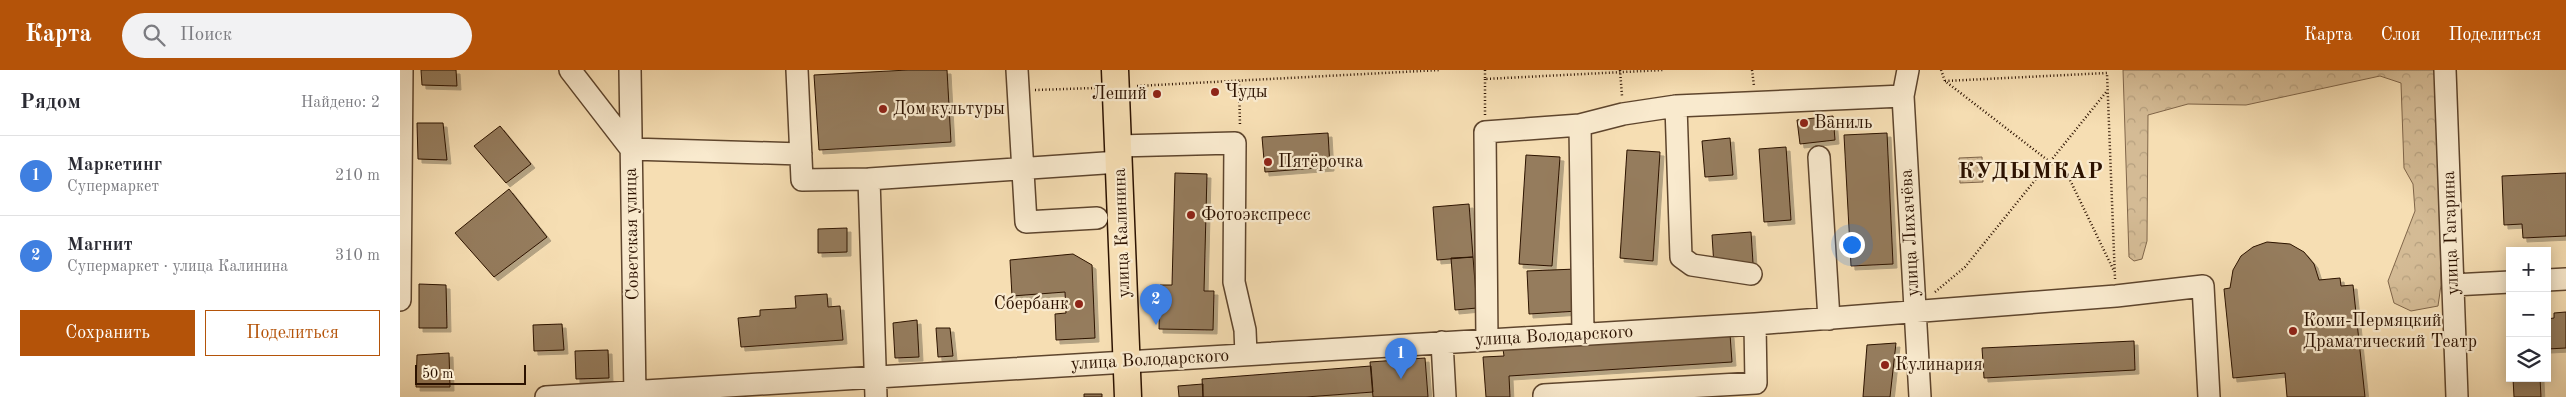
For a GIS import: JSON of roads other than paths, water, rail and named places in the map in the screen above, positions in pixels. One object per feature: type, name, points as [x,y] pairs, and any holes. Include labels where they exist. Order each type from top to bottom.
[{"type":"main road","name":"улица Калинина","points":[[1115,81],[1128,397]]},
{"type":"street","points":[[400,300],[402,70]]},
{"type":"street","points":[[570,70],[631,149],[801,154]]},
{"type":"street","name":"Советская улица","points":[[630,70],[634,394]]},
{"type":"street","points":[[796,70],[802,180],[869,179],[1024,168],[1119,154],[1235,143],[1234,282],[1245,330],[1246,354]]},
{"type":"street","points":[[1017,70],[1026,222],[1097,218]]},
{"type":"street","name":"улица Лихачёва","points":[[1908,70],[1902,96],[1920,397]]},
{"type":"street","name":"улица Гагарина","points":[[2445,70],[2457,397]]},
{"type":"street","points":[[1487,340],[1486,132],[1580,126],[1623,114],[1676,106],[1902,96]]},
{"type":"street","points":[[1676,106],[1680,257],[1692,265],[1751,274]]},
{"type":"street","points":[[1580,126],[1583,334]]},
{"type":"street","points":[[1819,157],[1829,319]]},
{"type":"street","points":[[869,179],[875,387]]},
{"type":"street","points":[[2551,280],[2566,278]]},
{"type":"street","points":[[2453,285],[2506,282]]},
{"type":"street","name":"улица Володарского","points":[[546,397],[875,387],[1127,361],[1829,319],[2116,296],[2203,286],[2209,397]]},
{"type":"street","points":[[1544,397],[1544,395],[1760,390],[1755,324]]},
{"type":"street","points":[[1442,342],[1445,397]]},
{"type":"place","name":"Чуды","points":[[1215,92]]},
{"type":"place","name":"Леший","points":[[1157,94]]},
{"type":"place","name":"Дом культуры","points":[[883,109]]},
{"type":"place","name":"Ваниль","points":[[1804,123]]},
{"type":"place","name":"Пятёрочка","points":[[1268,162]]},
{"type":"place","name":"Фотоэкспресс","points":[[1191,215]]},
{"type":"place","name":"Сбербанк","points":[[1079,304]]},
{"type":"place","name":"Магнит","points":[[1156,325]]},
{"type":"place","name":"Коми-Пермяцкий Драматический Театр","points":[[2293,331]]},
{"type":"place","name":"Кулинария","points":[[1885,365]]},
{"type":"place","name":"Маркетинг","points":[[1401,379]]},
{"type":"district","name":"КУДЫМКАР","points":[[2031,172]]}]
